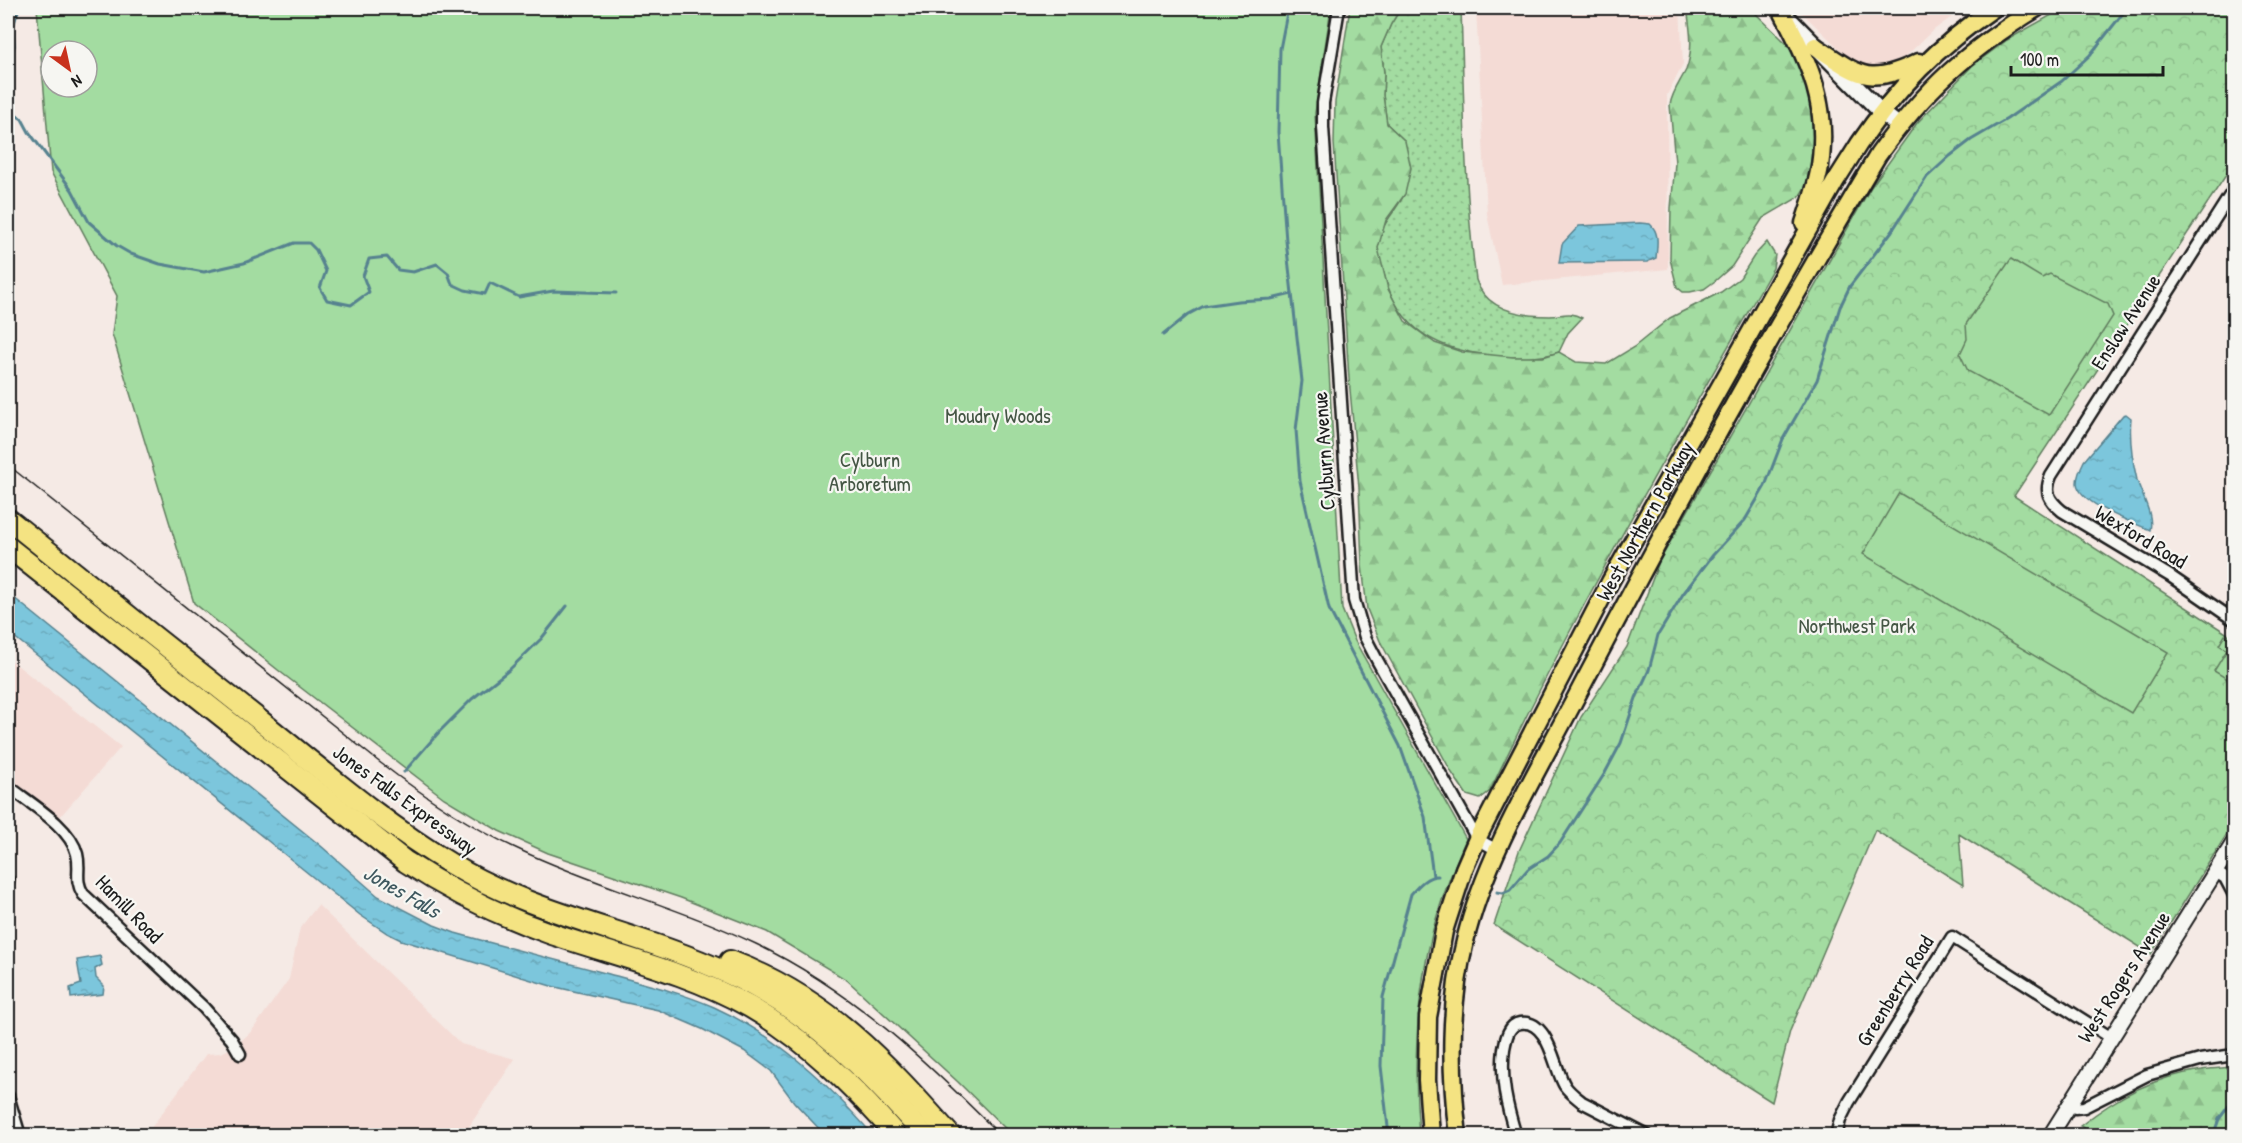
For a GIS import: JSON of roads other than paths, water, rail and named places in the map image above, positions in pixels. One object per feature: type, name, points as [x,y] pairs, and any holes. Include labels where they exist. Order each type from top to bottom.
[{"type":"highway","name":"Jones Falls Expressway","points":[[8,519],[419,845],[483,884],[557,913],[703,962],[729,973],[792,1009],[818,1028],[870,1074],[925,1136]]},
{"type":"highway","points":[[8,547],[344,815],[430,878],[472,902],[509,918],[685,978],[750,1007],[806,1046],[848,1083],[877,1112],[895,1136]]},
{"type":"highway","points":[[557,913],[694,948],[770,978],[802,995],[837,1020],[883,1061],[951,1136]]},
{"type":"main road","name":"West Northern Parkway","points":[[1431,1136],[1427,1080],[1428,1017],[1432,988],[1452,899],[1477,839],[1610,582],[1835,182],[1881,112],[1907,80],[1933,55],[1994,8]]},
{"type":"main road","name":"West Northern Parkway","points":[[1458,1136],[1452,1049],[1455,993],[1461,955],[1474,907],[1497,850],[1659,539],[1878,155],[1924,96],[1956,65],[1979,46],[2037,8]]},
{"type":"main road","points":[[1780,10],[1881,112],[1899,126]]},
{"type":"main road","points":[[1780,10],[1812,72],[1820,100],[1822,123],[1820,168],[1793,257]]},
{"type":"main road","points":[[1815,46],[1851,69],[1864,75],[1877,76],[1898,72],[1933,55]]},
{"type":"street","name":"Cylburn Avenue","points":[[1339,8],[1323,103],[1323,127],[1354,600],[1365,637],[1477,839]]},
{"type":"street","name":"Enslow Avenue","points":[[2051,476],[2235,189]]},
{"type":"street","name":"Wexford Road","points":[[2051,476],[2047,492],[2049,498],[2062,511],[2170,576],[2235,620]]},
{"type":"street","name":"Hamill Road","points":[[8,786],[68,834],[78,855],[77,880],[83,894],[204,1008],[232,1040],[240,1054]]},
{"type":"street","points":[[1477,839],[1497,850]]},
{"type":"street","name":"West Rogers Avenue","points":[[2050,1136],[2110,1037],[2235,842]]},
{"type":"street","points":[[2216,872],[2225,878],[2235,895]]},
{"type":"street","name":"Greenberry Road","points":[[1836,1136],[1840,1120],[1849,1102],[1952,938],[2110,1037]]},
{"type":"street","points":[[1516,1136],[1504,1090],[1502,1063],[1508,1034],[1512,1027],[1519,1023],[1527,1023],[1541,1031],[1560,1077],[1573,1095],[1582,1102],[1648,1136]]},
{"type":"street","points":[[2068,1104],[2075,1108],[2084,1107],[2147,1075],[2200,1060],[2235,1055]]},
{"type":"street","points":[[8,1096],[20,1136]]},
{"type":"water","points":[[1650,224],[1655,231],[1656,258],[1647,262],[1559,263],[1562,244],[1579,226]]},
{"type":"water","points":[[2126,414],[2131,418],[2134,464],[2137,480],[2149,511],[2150,530],[2096,505],[2080,491],[2077,483],[2084,461]]},
{"type":"water","name":"Jones Falls","points":[[8,593],[321,846],[378,896],[434,925],[455,933],[661,988],[714,1007],[760,1032],[801,1063],[873,1135],[825,1135],[794,1102],[771,1071],[744,1051],[658,1010],[551,986],[401,940],[387,933],[360,915],[8,632]]},
{"type":"water","points":[[100,956],[102,965],[95,969],[96,978],[104,986],[103,994],[71,998],[70,988],[81,984],[77,960]]},
{"type":"waterway","points":[[8,67],[14,46],[13,26],[19,8]]},
{"type":"waterway","points":[[1288,8],[1280,49],[1278,132],[1286,241],[1302,381],[1296,430],[1300,481],[1329,609],[1400,746],[1425,817],[1433,876]]},
{"type":"waterway","points":[[1497,892],[1503,893],[1510,890],[1528,869],[1548,856],[1560,843],[1605,773],[1621,743],[1636,698],[1649,670],[1658,635],[1683,594],[1713,555],[1745,520],[1765,486],[1783,439],[1817,380],[1840,307],[1850,286],[1892,231],[1927,177],[1971,140],[2007,119],[2062,81],[2090,55],[2127,8]]},
{"type":"waterway","points":[[8,110],[22,119],[72,190],[89,222],[117,246],[131,254],[160,264],[204,272],[244,263],[294,243],[309,243],[316,250],[326,271],[320,288],[327,300],[351,305],[369,292],[363,276],[369,259],[387,257],[398,270],[413,272],[437,264],[448,273],[452,284],[465,290],[485,294],[490,283],[519,297],[553,291],[616,293]]},
{"type":"waterway","points":[[1163,335],[1189,314],[1204,306],[1271,299],[1292,294]]},
{"type":"waterway","points":[[404,772],[472,699],[509,670],[541,639],[567,606]]},
{"type":"waterway","points":[[1389,1136],[1381,1066],[1383,997],[1411,894],[1427,879],[1438,876]]},
{"type":"waterway","points":[[2211,1136],[2219,1119],[2234,1099]]},
{"type":"tram line","points":[[8,465],[378,761],[429,798],[464,821],[520,850],[578,875],[727,931],[791,962],[856,1005],[886,1029],[916,1054],[1001,1136]]},
{"type":"park label","name":"Moudry Woods","points":[[998,416]]},
{"type":"park label","name":"Cylburn Arboretum","points":[[870,472]]},
{"type":"park label","name":"Northwest Park","points":[[1857,626]]}]
